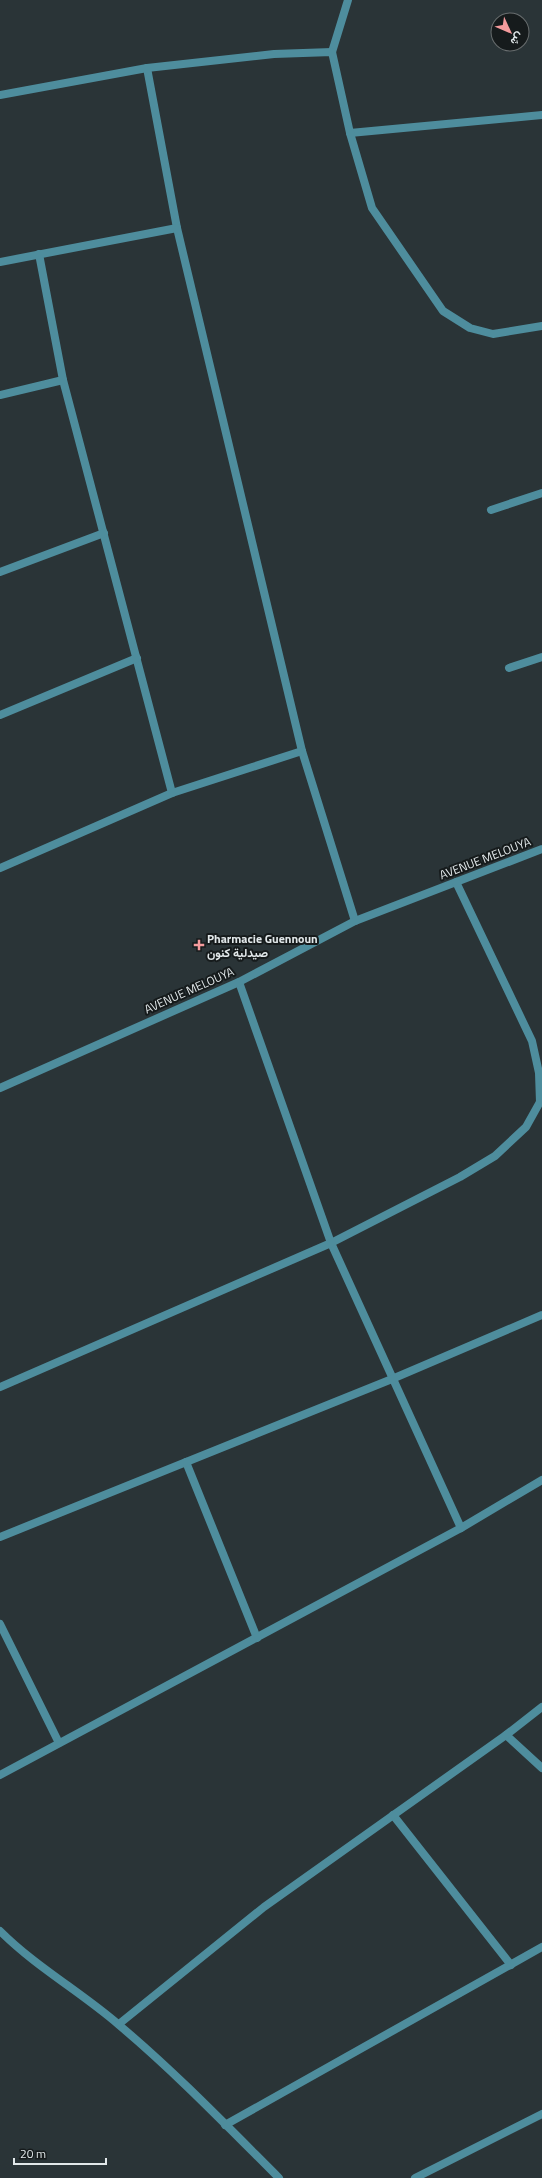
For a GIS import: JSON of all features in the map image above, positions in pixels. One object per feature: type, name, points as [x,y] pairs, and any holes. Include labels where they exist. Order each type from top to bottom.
[{"type":"street","points":[[348,0],[332,52],[350,133],[372,208],[443,311],[470,328],[493,334],[542,326]]},
{"type":"street","points":[[0,95],[147,68],[274,54],[332,52]]},
{"type":"street","points":[[147,68],[177,228],[302,752],[355,920]]},
{"type":"street","points":[[350,133],[542,115]]},
{"type":"street","points":[[0,262],[177,228]]},
{"type":"street","points":[[39,254],[63,380],[172,793]]},
{"type":"street","points":[[0,395],[63,380]]},
{"type":"street","points":[[491,510],[542,493]]},
{"type":"street","points":[[0,572],[104,533]]},
{"type":"street","points":[[509,668],[542,656]]},
{"type":"street","points":[[0,715],[137,658]]},
{"type":"street","points":[[0,868],[172,793],[302,752]]},
{"type":"street","name":"AVENUE MELOUYA","points":[[0,1088],[239,982],[355,920],[542,849]]},
{"type":"street","points":[[0,1387],[331,1243],[460,1177],[494,1156],[526,1127],[540,1102],[539,1073],[532,1041],[456,882]]},
{"type":"street","points":[[239,982],[331,1243],[461,1528]]},
{"type":"street","points":[[0,1537],[392,1379],[542,1315]]},
{"type":"street","points":[[186,1462],[257,1638]]},
{"type":"street","points":[[0,1775],[461,1528],[542,1480]]},
{"type":"street","points":[[0,1624],[58,1744]]},
{"type":"street","points":[[119,2024],[264,1907],[506,1735],[542,1707]]},
{"type":"street","points":[[506,1735],[542,1768]]},
{"type":"street","points":[[393,1815],[511,1965]]},
{"type":"street","points":[[0,1931],[21,1952],[119,2024],[225,2124],[279,2178]]},
{"type":"street","points":[[225,2124],[542,1947]]},
{"type":"street","points":[[415,2178],[542,2114]]},
{"type":"place","name":"Pharmacie Guennoun صيدلية كنون","points":[[199,945]]}]
